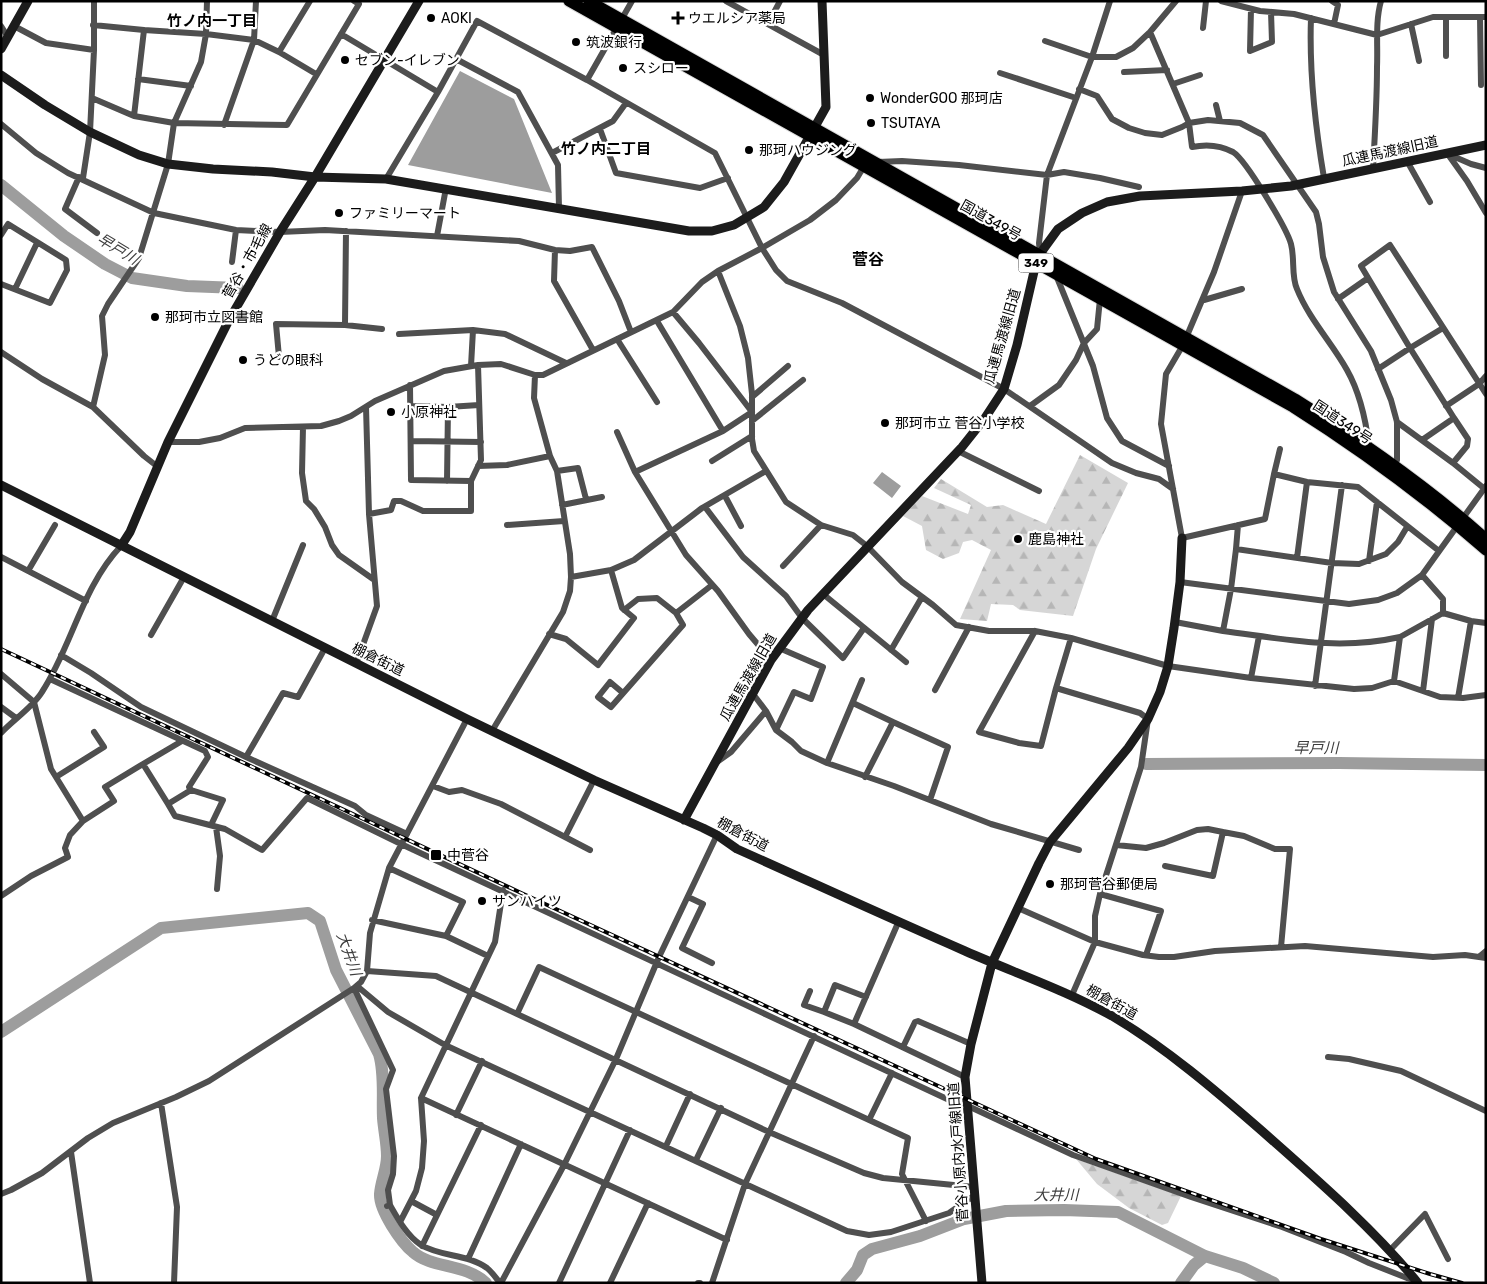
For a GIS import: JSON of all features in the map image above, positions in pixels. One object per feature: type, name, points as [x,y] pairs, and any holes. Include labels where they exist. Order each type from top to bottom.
[{"type":"highway","name":"国道349号","points":[[568,1],[619,24],[812,132],[877,162],[1038,259],[1184,341],[1336,434],[1486,539]]},
{"type":"highway","name":"国道349号","points":[[589,1],[619,24]]},
{"type":"highway","name":"国道349号","points":[[812,132],[863,168],[1038,259],[1056,274],[1100,299],[1295,399],[1369,446],[1395,465],[1460,522],[1486,550]]},
{"type":"street","points":[[4,36],[14,26],[28,1]]},
{"type":"street","points":[[94,1],[90,132],[81,178],[65,209],[97,233]]},
{"type":"street","points":[[93,407],[105,355],[102,316],[139,258],[154,214],[168,164],[174,123],[201,62],[206,34],[207,1]]},
{"type":"street","points":[[224,125],[254,40],[256,1]]},
{"type":"street","points":[[279,52],[310,1]]},
{"type":"street","points":[[92,98],[134,116],[174,123],[287,125],[359,4],[354,1]]},
{"type":"street","name":"菅谷・市毛線","points":[[121,546],[130,532],[168,442],[229,320],[419,1]]},
{"type":"street","points":[[587,80],[632,1]]},
{"type":"street","points":[[726,1],[824,56]]},
{"type":"street","points":[[768,24],[780,1]]},
{"type":"street","points":[[1,75],[45,105],[90,132],[139,156],[168,164],[315,176],[386,179],[689,231],[712,231],[734,226],[764,207],[780,187],[826,107],[822,1]]},
{"type":"street","points":[[1038,259],[1047,175],[1092,57],[1110,1]]},
{"type":"street","points":[[1045,41],[1092,57],[1116,57],[1133,48],[1150,32],[1176,1]]},
{"type":"street","points":[[1202,28],[1206,1]]},
{"type":"street","points":[[1221,1],[1235,3],[1251,9],[1294,14],[1377,35],[1433,17],[1483,17],[1481,85]]},
{"type":"street","points":[[1332,1],[1338,5],[1334,24]]},
{"type":"street","points":[[1374,168],[1378,68],[1377,35],[1379,9],[1382,1]]},
{"type":"street","points":[[1251,9],[1250,51],[1272,42],[1271,12]]},
{"type":"street","points":[[1446,17],[1446,56]]},
{"type":"street","points":[[1311,18],[1310,47],[1315,121],[1324,178]]},
{"type":"street","points":[[386,179],[438,92],[477,21],[587,80],[715,153],[762,248],[776,270],[787,281],[842,303],[1004,388],[1112,462],[1136,473],[1159,480],[1173,489]]},
{"type":"street","points":[[93,24],[254,40],[316,74]]},
{"type":"street","points":[[1411,24],[1419,61]]},
{"type":"street","points":[[1,26],[4,36],[1,50]]},
{"type":"street","points":[[14,26],[46,43],[94,50]]},
{"type":"street","points":[[134,116],[144,30]]},
{"type":"street","points":[[1150,32],[1189,123],[1192,147],[1206,144],[1234,152],[1262,189],[1291,244],[1296,288],[1348,371],[1361,403],[1369,446]]},
{"type":"street","points":[[341,34],[438,92]]},
{"type":"street","points":[[456,59],[518,92],[558,165],[559,208]]},
{"type":"street","points":[[1124,72],[1167,70]]},
{"type":"street","points":[[1000,72],[1076,98]]},
{"type":"street","points":[[1173,84],[1200,75]]},
{"type":"street","points":[[138,79],[191,86]]},
{"type":"street","points":[[1079,89],[1097,96],[1112,118],[1129,128],[1145,134],[1162,135],[1189,123],[1208,120],[1240,123],[1263,135],[1316,212],[1323,257],[1334,292],[1371,351],[1391,400],[1397,422],[1397,460],[1395,465]]},
{"type":"street","points":[[552,153],[613,121],[626,103]]},
{"type":"street","points":[[1216,105],[1220,121]]},
{"type":"street","points":[[1,124],[36,153],[68,172],[154,214],[236,230],[280,232],[325,230],[519,241],[539,248],[570,251],[592,247],[619,301],[631,332]]},
{"type":"street","points":[[600,128],[616,173],[700,188],[728,178]]},
{"type":"street","name":"瓜連馬渡線旧道","points":[[684,820],[779,648],[822,594],[958,451],[985,418],[1004,388],[1038,259],[1058,229],[1082,213],[1107,202],[1140,196],[1242,191],[1296,184],[1486,145]]},
{"type":"street","points":[[1447,153],[1471,164],[1486,168]]},
{"type":"street","points":[[1447,153],[1467,181],[1486,214]]},
{"type":"street","points":[[877,162],[902,161],[959,165],[1047,175],[1064,172],[1139,187]]},
{"type":"street","points":[[1407,161],[1430,202]]},
{"type":"street","points":[[168,442],[199,442],[220,438],[245,428],[321,426],[339,421],[410,385],[444,371],[501,364],[543,375],[673,312],[702,282],[718,271],[810,220],[836,200],[857,178],[863,168]]},
{"type":"street","points":[[437,236],[446,188]]},
{"type":"street","points":[[1242,191],[1204,300],[1166,374],[1161,424],[1182,538],[1265,519],[1280,449]]},
{"type":"street","points":[[1,235],[8,224],[66,260],[67,270],[50,303],[1,284]]},
{"type":"street","points":[[232,262],[236,230]]},
{"type":"street","points":[[346,231],[346,325]]},
{"type":"street","points":[[15,289],[37,242]]},
{"type":"street","points":[[1453,463],[1467,446],[1468,439],[1361,266],[1390,245],[1486,394]]},
{"type":"street","points":[[555,250],[554,281],[593,350]]},
{"type":"street","points":[[718,271],[740,326],[748,358],[752,397],[754,452],[786,502],[821,525],[853,536],[867,546],[902,582],[956,625],[989,631],[1035,631],[1071,638],[1168,666],[1251,678],[1314,686],[1372,688],[1394,681],[1440,697],[1458,698],[1486,695]]},
{"type":"street","points":[[1056,274],[1093,366],[1107,418],[1122,441],[1169,466]]},
{"type":"street","points":[[1338,299],[1368,278]]},
{"type":"street","points":[[1204,300],[1242,289]]},
{"type":"street","points":[[1030,406],[1059,385],[1076,360],[1084,343],[1097,329],[1100,299]]},
{"type":"street","points":[[673,312],[752,412]]},
{"type":"street","points":[[657,321],[723,431]]},
{"type":"street","points":[[279,357],[276,324],[346,325],[382,329]]},
{"type":"street","points":[[1378,369],[1443,328]]},
{"type":"street","points":[[399,334],[473,330],[505,334],[566,363]]},
{"type":"street","points":[[369,514],[391,510],[394,501],[401,501],[423,511],[472,511],[471,481],[481,460],[480,405],[473,330]]},
{"type":"street","points":[[618,339],[657,402]]},
{"type":"street","points":[[1,352],[42,379],[93,407],[158,467]]},
{"type":"street","points":[[752,397],[788,366]]},
{"type":"street","points":[[492,731],[568,602],[571,577],[570,554],[556,471],[534,398],[535,374]]},
{"type":"street","points":[[1446,406],[1479,384],[1486,376]]},
{"type":"street","points":[[752,421],[803,380]]},
{"type":"street","points":[[410,385],[411,480],[471,481]]},
{"type":"street","points":[[411,406],[448,407],[480,405]]},
{"type":"street","points":[[356,664],[376,606],[369,514],[366,407]]},
{"type":"street","points":[[447,481],[446,441],[448,407]]},
{"type":"street","points":[[635,472],[723,431],[752,412]]},
{"type":"street","points":[[1422,440],[1454,418]]},
{"type":"street","points":[[1180,582],[1349,604],[1378,600],[1397,593],[1422,575],[1485,488],[1397,422]]},
{"type":"street","points":[[303,427],[302,473],[306,501],[314,509],[325,527],[332,545],[340,555],[373,579]]},
{"type":"street","points":[[617,432],[635,472],[686,555],[771,660]]},
{"type":"street","points":[[712,461],[752,436]]},
{"type":"street","points":[[411,441],[481,442]]},
{"type":"street","points":[[958,451],[1039,491]]},
{"type":"street","points":[[478,466],[507,464],[550,456]]},
{"type":"street","points":[[556,471],[578,468],[586,499]]},
{"type":"street","points":[[571,577],[612,570],[634,560],[705,507],[766,471]]},
{"type":"street","points":[[1274,474],[1307,482],[1358,487],[1439,551]]},
{"type":"street","points":[[1297,558],[1307,482]]},
{"type":"street","name":"棚倉街道","points":[[1,485],[467,719],[594,780],[717,835],[737,849],[898,923],[1072,995],[1130,1027],[1190,1071],[1289,1154],[1390,1250],[1417,1281]]},
{"type":"street","points":[[1314,686],[1342,485]]},
{"type":"street","points":[[725,496],[741,526]]},
{"type":"street","points":[[562,505],[602,497]]},
{"type":"street","points":[[1369,562],[1377,502]]},
{"type":"street","points":[[705,507],[743,557],[786,596],[802,618],[843,658],[864,628]]},
{"type":"street","points":[[507,526],[564,521]]},
{"type":"street","points":[[28,570],[55,524]]},
{"type":"street","points":[[783,566],[821,525]]},
{"type":"street","points":[[1223,631],[1231,589],[1238,525]]},
{"type":"street","points":[[1236,549],[1332,563],[1359,564],[1369,562],[1386,554],[1398,542],[1407,527]]},
{"type":"street","name":"菅谷小原内水戸線旧道","points":[[982,1283],[965,1076],[971,1044],[992,963],[1050,842],[1115,766],[1148,719],[1160,692],[1168,666],[1180,582],[1182,538]]},
{"type":"street","points":[[272,621],[303,545]]},
{"type":"street","points":[[1,733],[41,694],[50,679],[86,601],[111,557],[121,546]]},
{"type":"street","points":[[1,557],[86,601]]},
{"type":"street","points":[[550,634],[566,639],[598,664],[634,618],[622,608],[612,570]]},
{"type":"street","points":[[1422,575],[1443,599],[1443,613]]},
{"type":"street","points":[[151,635],[184,577]]},
{"type":"street","points":[[676,613],[712,585]]},
{"type":"street","points":[[822,594],[906,662]]},
{"type":"street","points":[[891,650],[922,597]]},
{"type":"street","points":[[624,610],[638,599],[657,598],[676,613],[683,624],[624,693]]},
{"type":"street","points":[[1175,622],[1223,631],[1321,644],[1363,644],[1400,637],[1443,613],[1486,623]]},
{"type":"street","points":[[1423,692],[1432,619]]},
{"type":"street","points":[[1458,698],[1471,621]]},
{"type":"street","points":[[935,690],[969,627]]},
{"type":"street","points":[[1035,631],[979,732],[1019,743],[1041,746],[1071,638]]},
{"type":"street","points":[[1251,678],[1259,636]]},
{"type":"street","points":[[1394,681],[1400,637]]},
{"type":"street","points":[[246,757],[283,693],[298,697],[325,648]]},
{"type":"street","points":[[776,730],[794,692],[811,698],[823,667],[779,648]]},
{"type":"street","points":[[61,656],[91,673],[141,707],[355,806],[366,815],[407,834]]},
{"type":"street","points":[[1,674],[34,702],[51,769],[83,821]]},
{"type":"street","points":[[50,679],[205,751],[208,757],[189,787],[191,790]]},
{"type":"street","points":[[827,763],[862,680]]},
{"type":"street","points":[[1056,688],[1140,713],[1148,719],[1141,767],[1100,894],[1095,916],[1095,942],[1072,995]]},
{"type":"street","points":[[753,694],[766,711],[776,730],[792,742],[800,751],[827,763],[991,824],[1079,850]]},
{"type":"street","points":[[853,703],[948,746],[930,800]]},
{"type":"street","points":[[1,707],[16,718]]},
{"type":"street","points":[[717,762],[731,752],[766,711]]},
{"type":"street","points":[[1,1194],[34,1178],[88,1138],[113,1123],[209,1081],[355,988],[364,978],[367,971],[372,920],[389,868],[467,719]]},
{"type":"street","points":[[866,777],[893,722]]},
{"type":"street","points":[[56,777],[104,748],[94,732]]},
{"type":"street","points":[[1,896],[31,876],[68,857],[65,848],[70,835],[83,821],[114,801],[105,787],[182,741]]},
{"type":"street","points":[[143,764],[175,816],[225,829],[262,850],[306,798],[962,1106],[968,1106],[1073,1155],[1282,1227],[1346,1252],[1369,1264],[1417,1281]]},
{"type":"street","points":[[565,837],[594,780]]},
{"type":"street","points":[[433,786],[449,792],[462,790],[501,804],[590,850]]},
{"type":"street","points":[[168,804],[191,790],[223,800],[214,826],[220,856],[217,890]]},
{"type":"street","points":[[1116,845],[1146,848],[1197,830],[1208,829],[1244,836],[1275,849],[1290,849],[1282,947]]},
{"type":"street","points":[[1166,866],[1213,876],[1223,832]]},
{"type":"street","points":[[355,988],[394,1070],[386,1089],[394,1156],[393,1174],[388,1190],[388,1206],[413,1238],[422,1246],[468,1259],[487,1268],[501,1283],[591,1112],[637,1013],[657,963],[717,835]]},
{"type":"street","points":[[389,868],[464,902],[446,936]]},
{"type":"street","points":[[400,1222],[411,1201],[422,1168],[424,1141],[421,1098],[495,942],[503,890]]},
{"type":"street","points":[[1100,894],[1161,911],[1146,955]]},
{"type":"street","points":[[688,897],[703,904],[682,948],[712,963]]},
{"type":"street","points":[[1018,908],[1095,942],[1146,955],[1174,957],[1215,951],[1282,947],[1324,947],[1433,957],[1465,955],[1483,957],[1486,951]]},
{"type":"street","points":[[372,920],[446,936],[488,956]]},
{"type":"street","points":[[854,1024],[898,923]]},
{"type":"street","points":[[517,1014],[539,967],[908,1138],[902,1174],[903,1180],[926,1221]]},
{"type":"street","points":[[367,971],[436,976],[769,1132],[864,1173],[974,1191]]},
{"type":"street","points":[[824,1012],[835,985],[866,997]]},
{"type":"street","points":[[355,988],[388,1012],[446,1045],[847,1231],[869,1235],[891,1232],[926,1221],[949,1213],[974,1191]]},
{"type":"street","points":[[810,991],[804,1005],[854,1024],[965,1076]]},
{"type":"street","points":[[903,1047],[915,1022],[918,1021],[971,1044]]},
{"type":"street","points":[[712,1283],[745,1184],[814,1036]]},
{"type":"street","points":[[1328,1057],[1349,1059],[1401,1071],[1486,1111]]},
{"type":"street","points":[[456,1114],[482,1061]]},
{"type":"street","points":[[869,1120],[892,1073]]},
{"type":"street","points":[[666,1146],[690,1094]]},
{"type":"street","points":[[421,1098],[727,1240]]},
{"type":"street","points":[[161,1103],[177,1207],[174,1283]]},
{"type":"street","points":[[696,1160],[721,1108]]},
{"type":"street","points":[[422,1246],[481,1125]]},
{"type":"street","points":[[559,1283],[630,1130]]},
{"type":"street","points":[[468,1259],[521,1144]]},
{"type":"street","points":[[71,1152],[90,1283]]},
{"type":"street","points":[[411,1201],[437,1215]]},
{"type":"street","points":[[610,1283],[648,1203]]},
{"type":"street","points":[[1390,1250],[1424,1214],[1448,1259]]},
{"type":"green space","points":[[1080,455],[1128,483],[1096,549],[1073,616],[1020,610],[1013,605],[991,604],[987,621],[960,619],[991,550],[972,540],[963,542],[959,553],[943,559],[926,550],[922,526],[903,516],[922,496],[968,514],[971,505],[934,488],[941,479],[987,507],[1003,505],[1046,524]]},
{"type":"green space","points":[[1076,1159],[1181,1196],[1168,1223],[1162,1225],[1129,1208],[1097,1184]]},
{"type":"shaded area","points":[[460,71],[514,99],[552,193],[408,165]]},
{"type":"shaded area","points":[[882,472],[901,486],[892,498],[873,483]]},
{"type":"waterway","name":"早戸川","points":[[1,185],[64,236],[105,264],[132,278],[187,286],[238,288]]},
{"type":"waterway","name":"早戸川","points":[[1146,764],[1339,763],[1486,765]]},
{"type":"waterway","name":"大井川","points":[[1,1032],[161,928],[308,913],[320,921],[336,970],[379,1054],[382,1069],[383,1118],[387,1147],[386,1166],[380,1194],[387,1217],[413,1252],[429,1261],[468,1272],[486,1283]]},
{"type":"waterway","name":"大井川","points":[[846,1283],[857,1270],[863,1255],[872,1249],[920,1236],[964,1219],[1006,1211],[1064,1210],[1118,1212],[1205,1256],[1243,1268],[1274,1283]]},
{"type":"waterway","points":[[1181,1283],[1194,1265],[1205,1256]]},
{"type":"railway","points":[[1,649],[517,891],[1096,1159],[1321,1239],[1462,1283]]},
{"type":"place","name":"AOKI","points":[[431,18]]},
{"type":"place","name":"ウエルシア薬局","points":[[678,18]]},
{"type":"place","name":"筑波銀行","points":[[576,42]]},
{"type":"place","name":"セブン-イレブン","points":[[345,60]]},
{"type":"place","name":"スシロー","points":[[623,68]]},
{"type":"place","name":"WonderGOO 那珂店","points":[[870,98]]},
{"type":"place","name":"TSUTAYA","points":[[871,123]]},
{"type":"place","name":"那珂ハウジング","points":[[749,150]]},
{"type":"place","name":"ファミリーマート","points":[[339,213]]},
{"type":"place","name":"那珂市立図書館","points":[[155,317]]},
{"type":"place","name":"うどの眼科","points":[[243,360]]},
{"type":"place","name":"小原神社","points":[[391,412]]},
{"type":"place","name":"那珂市立 菅谷小学校","points":[[885,423]]},
{"type":"place","name":"鹿島神社","points":[[1018,539]]},
{"type":"place","name":"中菅谷","points":[[436,855]]},
{"type":"place","name":"那珂菅谷郵便局","points":[[1050,884]]},
{"type":"place","name":"サンハイツ","points":[[482,901]]},
{"type":"district","name":"竹ノ内一丁目","points":[[212,21]]},
{"type":"district","name":"竹ノ内二丁目","points":[[606,149]]},
{"type":"district","name":"菅谷","points":[[868,259]]}]
